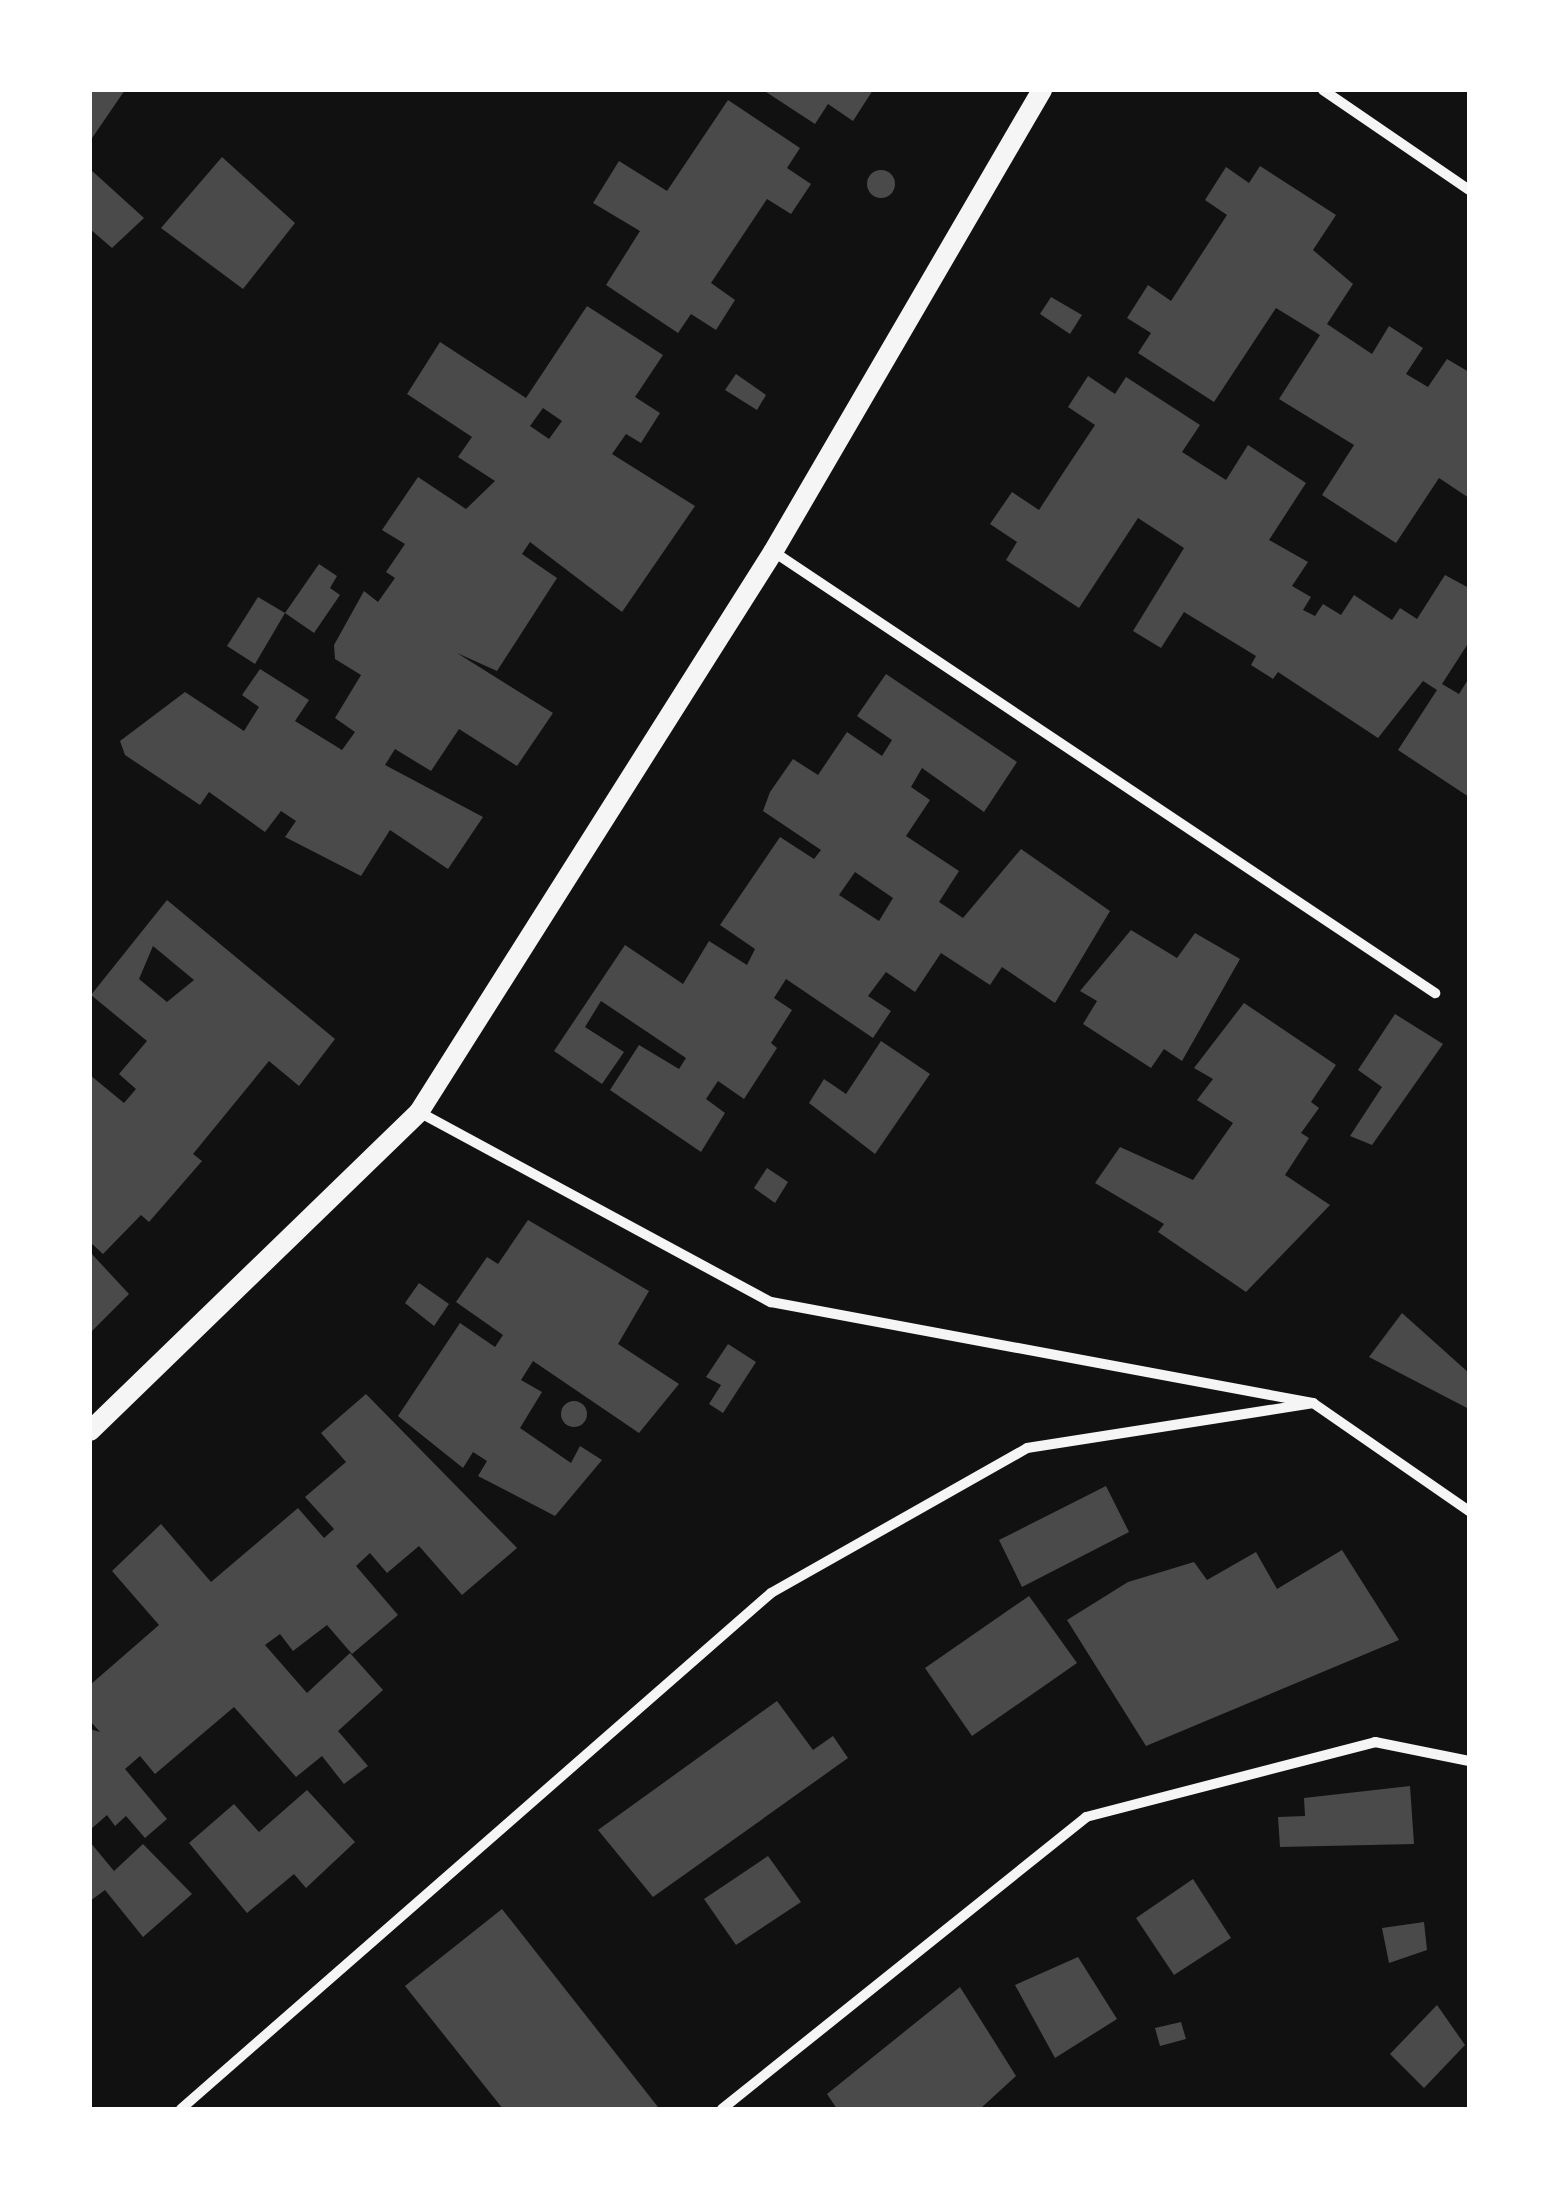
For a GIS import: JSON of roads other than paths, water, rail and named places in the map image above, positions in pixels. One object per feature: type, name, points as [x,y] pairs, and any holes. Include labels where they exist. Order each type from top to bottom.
[{"type":"main road","points":[[90,1430],[419,1112],[773,552],[1042,90]]},
{"type":"street","points":[[1323,90],[1469,190]]},
{"type":"street","points":[[773,552],[1435,992]]},
{"type":"street","points":[[419,1112],[771,1302],[1313,1404],[1469,1511]]},
{"type":"street","points":[[181,2109],[771,1593],[1027,1448],[1313,1404]]},
{"type":"street","points":[[722,2109],[1086,1817],[1374,1742],[1469,1761]]}]
